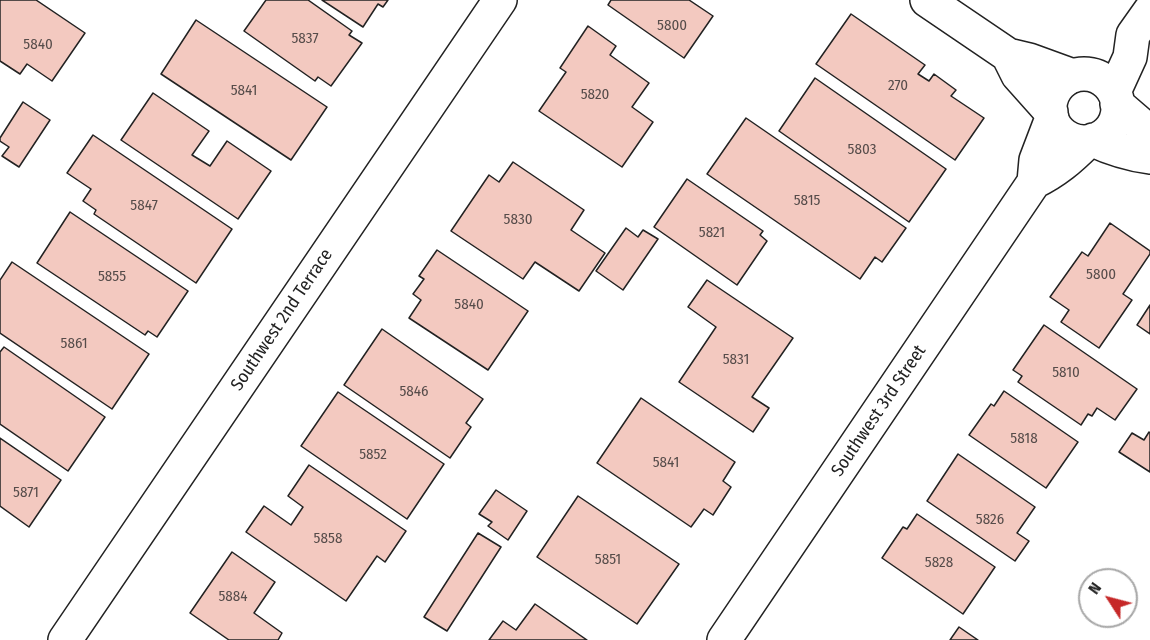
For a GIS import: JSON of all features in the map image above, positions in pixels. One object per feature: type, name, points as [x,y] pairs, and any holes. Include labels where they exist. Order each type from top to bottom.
[{"type":"street","name":"Southwest 2nd Terrace","points":[[65,640],[500,0]]},
{"type":"street","points":[[927,0],[1008,55],[1079,75],[1102,78],[1111,86],[1116,98],[1139,123],[1150,141]]},
{"type":"street","name":"Southwest 3rd Street","points":[[1034,182],[1036,160],[1051,115],[1050,104],[1053,94],[1059,86],[1079,75],[1142,23]]},
{"type":"street","name":"Southwest 3rd Street","points":[[724,640],[1034,182],[1055,171],[1090,141],[1110,130],[1116,120],[1118,109],[1116,98],[1142,23]]},
{"type":"street","points":[[1008,55],[1018,75],[1051,115],[1061,133],[1080,142],[1090,141],[1132,155],[1150,157]]},
{"type":"building","points":[[0,0],[36,0],[85,33],[52,81],[27,64],[20,74],[0,61]]},
{"type":"building","points":[[266,0],[308,0],[352,31],[349,35],[362,43],[331,86],[318,77],[315,81],[244,31]]},
{"type":"building","points":[[322,0],[388,0],[383,7],[378,4],[363,27]]},
{"type":"building","points":[[611,0],[689,0],[713,16],[684,58],[608,5]]},
{"type":"building","points":[[851,14],[925,65],[918,74],[929,81],[934,74],[956,90],[951,96],[984,118],[955,160],[816,64]]},
{"type":"building","points":[[196,20],[327,107],[291,160],[161,74]]},
{"type":"building","points":[[588,26],[616,46],[610,55],[649,83],[632,107],[653,122],[622,167],[539,111],[566,72],[560,68]]},
{"type":"building","points":[[815,78],[946,169],[909,222],[779,131]]},
{"type":"building","points":[[153,93],[209,131],[192,155],[210,166],[227,141],[271,171],[238,219],[121,140]]},
{"type":"building","points":[[23,102],[50,120],[19,167],[2,156],[9,147],[0,141],[0,138]]},
{"type":"building","points":[[746,118],[906,228],[882,262],[875,257],[860,279],[707,174]]},
{"type":"building","points":[[93,135],[232,229],[196,283],[94,214],[96,210],[83,201],[91,189],[67,173]]},
{"type":"building","points":[[513,162],[584,210],[571,230],[605,253],[579,291],[535,262],[523,279],[451,231],[489,175],[499,182]]},
{"type":"building","points":[[687,179],[763,231],[760,235],[767,241],[737,285],[654,227]]},
{"type":"building","points":[[70,212],[188,291],[157,337],[148,331],[145,335],[37,263]]},
{"type":"building","points":[[1110,223],[1150,251],[1150,254],[1123,294],[1132,300],[1099,348],[1061,322],[1069,310],[1050,297],[1082,252],[1088,256]]},
{"type":"building","points":[[626,228],[638,237],[643,230],[658,239],[623,290],[596,271]]},
{"type":"building","points":[[437,250],[528,311],[488,370],[409,318],[421,300],[413,294],[424,279],[419,276]]},
{"type":"building","points":[[12,262],[149,354],[112,409],[0,333],[0,280]]},
{"type":"building","points":[[707,280],[793,338],[752,397],[769,408],[753,432],[679,382],[716,327],[688,307]]},
{"type":"building","points":[[1150,305],[1150,334],[1137,325]]},
{"type":"building","points":[[1044,325],[1137,389],[1115,420],[1097,408],[1092,416],[1088,414],[1081,425],[1018,382],[1022,376],[1013,370]]},
{"type":"building","points":[[382,329],[483,399],[466,423],[471,427],[450,458],[344,385]]},
{"type":"building","points":[[4,347],[105,417],[68,471],[0,424],[0,352]]},
{"type":"building","points":[[1004,391],[1078,442],[1046,488],[969,435],[991,404],[994,406]]},
{"type":"building","points":[[338,392],[444,464],[407,519],[301,446]]},
{"type":"building","points":[[641,398],[735,462],[723,481],[731,487],[713,515],[704,509],[691,527],[597,463]]},
{"type":"building","points":[[1149,432],[1150,472],[1119,452],[1132,433],[1144,440]]},
{"type":"building","points":[[0,438],[61,480],[29,527],[0,506]]},
{"type":"building","points":[[958,454],[1035,507],[1017,533],[1029,541],[1015,561],[927,501]]},
{"type":"building","points":[[309,465],[406,531],[385,562],[377,556],[346,601],[246,532],[264,506],[291,525],[303,507],[288,496]]},
{"type":"building","points":[[496,490],[527,511],[508,540],[488,526],[492,522],[479,514]]},
{"type":"building","points":[[578,496],[679,564],[637,624],[537,557]]},
{"type":"building","points":[[917,514],[995,567],[963,614],[882,558],[903,527],[907,529]]},
{"type":"building","points":[[478,533],[501,547],[447,631],[424,617]]},
{"type":"building","points":[[232,552],[275,582],[254,613],[282,633],[278,640],[229,640],[190,613]]},
{"type":"building","points":[[535,604],[587,640],[489,640],[503,621],[516,630]]},
{"type":"building","points":[[959,627],[978,640],[950,640]]}]
